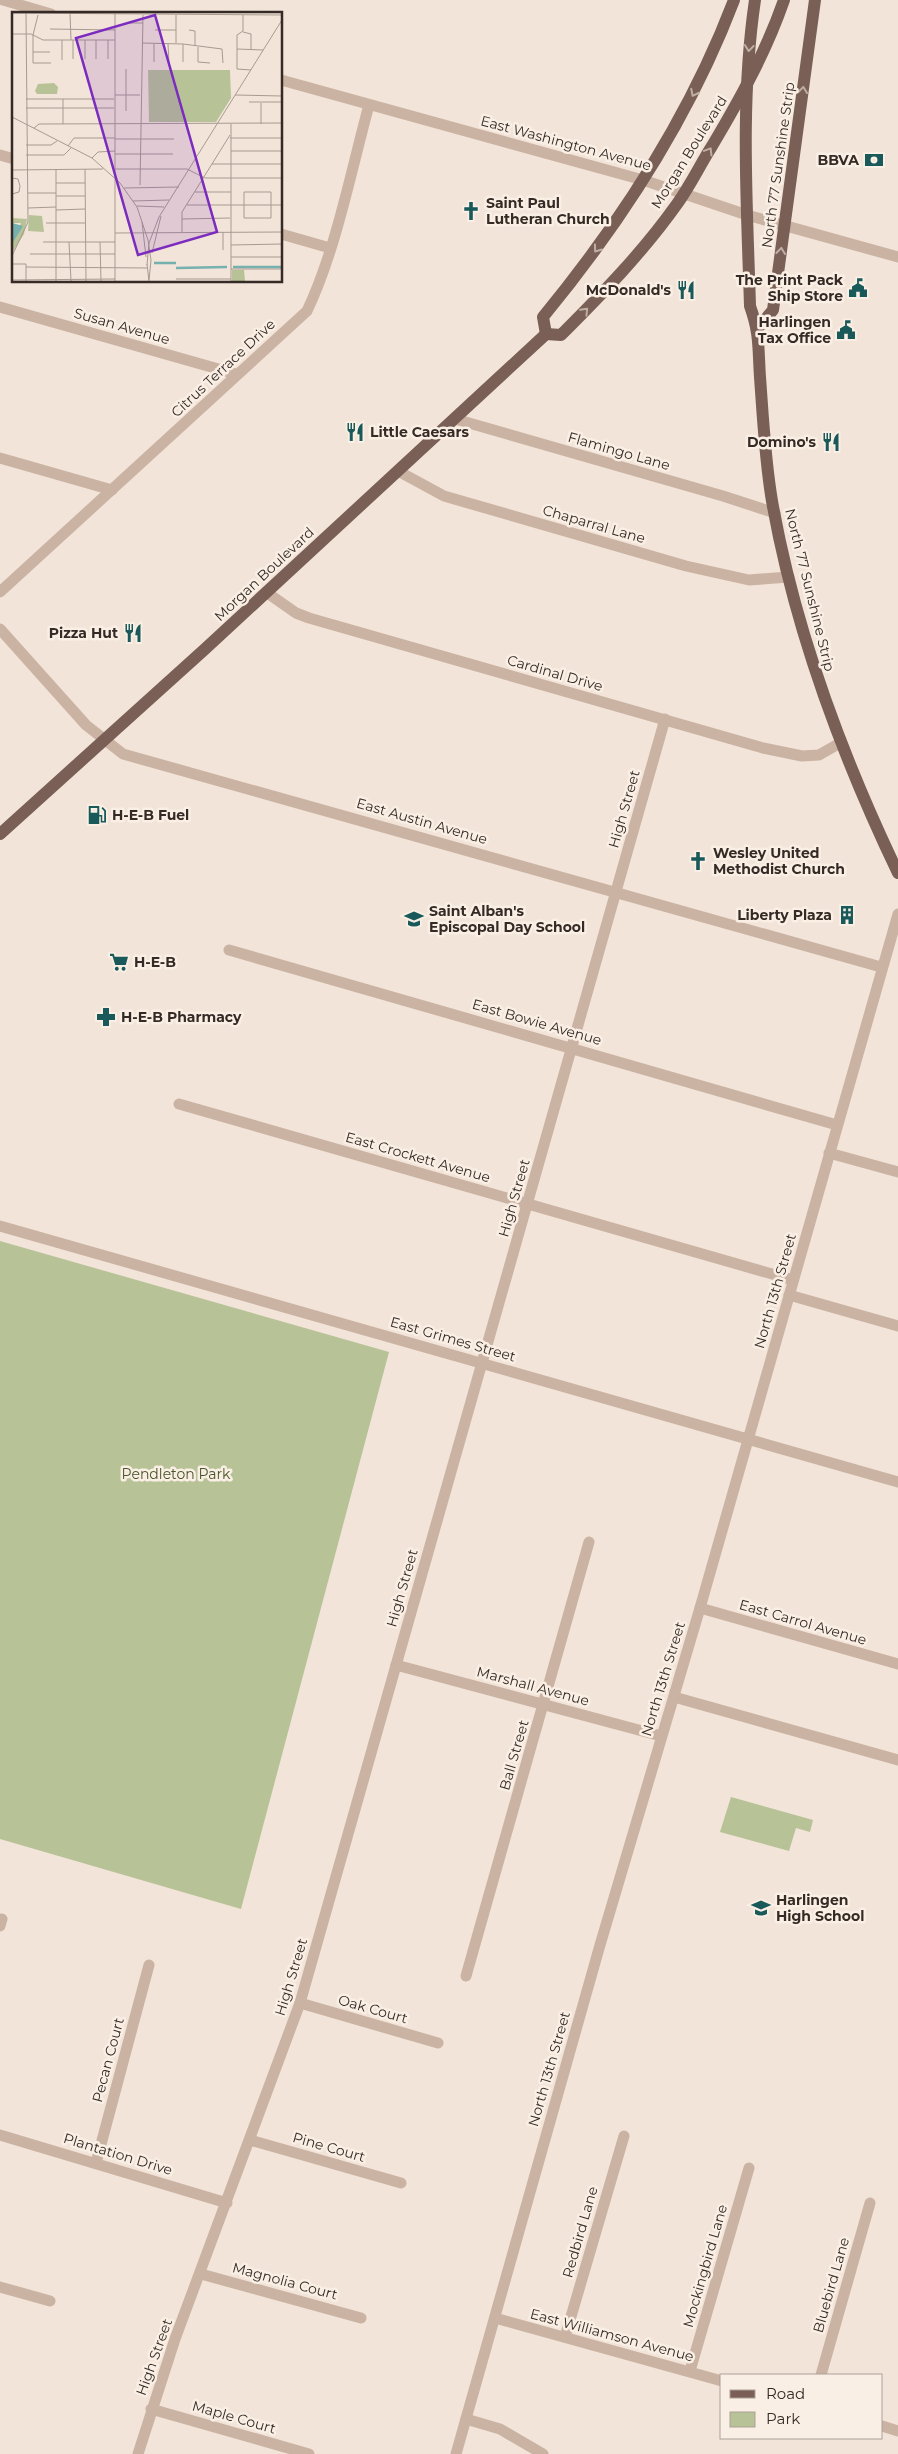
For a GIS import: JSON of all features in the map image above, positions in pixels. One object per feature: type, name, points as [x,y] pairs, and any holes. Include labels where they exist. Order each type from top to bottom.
[{"type":"main road","name":"Morgan Boulevard","points":[[546,334],[543,317],[590,258],[624,211],[643,180],[692,96],[734,0]]},
{"type":"main road","name":"North 77 Sunshine Strip","points":[[755,0],[748,56],[745,125],[750,306],[758,328],[764,432],[775,513],[788,577],[808,648],[840,743],[898,873]]},
{"type":"main road","name":"Morgan Boulevard","points":[[0,834],[546,334],[561,335],[633,260],[684,193],[746,88],[773,32],[784,0]]},
{"type":"main road","name":"North 77 Sunshine Strip","points":[[758,328],[773,310],[786,226],[815,0]]},
{"type":"street","points":[[3,0],[44,12]]},
{"type":"street","name":"East Washington Avenue","points":[[282,80],[643,180],[747,215],[898,257]]},
{"type":"street","name":"Citrus Terrace Drive","points":[[0,592],[307,311],[318,288],[330,248],[368,105]]},
{"type":"street","points":[[282,234],[330,248]]},
{"type":"street","name":"Susan Avenue","points":[[0,307],[236,374]]},
{"type":"street","name":"Flamingo Lane","points":[[455,419],[723,496],[775,513]]},
{"type":"street","points":[[0,458],[112,490]]},
{"type":"street","name":"Chaparral Lane","points":[[398,471],[444,496],[686,566],[749,580],[788,577]]},
{"type":"street","name":"Cardinal Drive","points":[[266,592],[296,613],[309,618],[763,748],[802,756],[818,755],[840,743]]},
{"type":"street","name":"East Austin Avenue","points":[[0,629],[86,725],[123,754],[881,967]]},
{"type":"street","name":"High Street","points":[[138,2454],[151,2409],[300,2003],[665,720]]},
{"type":"street","name":"North 13th Street","points":[[456,2454],[661,1736],[748,1441],[881,967],[898,914]]},
{"type":"street","name":"East Bowie Avenue","points":[[229,950],[837,1125]]},
{"type":"street","name":"East Crockett Avenue","points":[[179,1104],[793,1280]]},
{"type":"street","points":[[829,1153],[898,1172]]},
{"type":"street","name":"East Grimes Street","points":[[0,1226],[482,1362],[748,1441],[898,1482]]},
{"type":"street","points":[[789,1295],[898,1326]]},
{"type":"street","name":"Ball Street","points":[[466,1976],[589,1542]]},
{"type":"street","name":"East Carrol Avenue","points":[[700,1608],[898,1664]]},
{"type":"street","name":"Marshall Avenue","points":[[396,1665],[661,1736]]},
{"type":"street","points":[[674,1697],[898,1760]]},
{"type":"street","name":"Pecan Court","points":[[96,2163],[148,1965]]},
{"type":"street","name":"Oak Court","points":[[300,2003],[438,2043]]},
{"type":"street","name":"Plantation Drive","points":[[0,2135],[227,2203]]},
{"type":"street","name":"Redbird Lane","points":[[565,2337],[624,2136]]},
{"type":"street","name":"Pine Court","points":[[250,2140],[401,2183]]},
{"type":"street","name":"Mockingbird Lane","points":[[690,2371],[749,2168]]},
{"type":"street","name":"Bluebird Lane","points":[[821,2374],[870,2203]]},
{"type":"street","name":"Magnolia Court","points":[[201,2274],[360,2318]]},
{"type":"street","points":[[0,2287],[50,2301]]},
{"type":"street","name":"East Williamson Avenue","points":[[495,2318],[720,2380]]},
{"type":"street","name":"Maple Court","points":[[151,2409],[309,2454]]},
{"type":"street","points":[[466,2419],[500,2429],[543,2454]]},
{"type":"street","points":[[883,2426],[898,2431]]},
{"type":"green space","name":"Pendleton Park","points":[[0,1241],[389,1352],[241,1909],[0,1839]]},
{"type":"green space","points":[[731,1797],[813,1820],[810,1832],[796,1828],[789,1851],[720,1832]]},
{"type":"place","name":"BBVA","points":[[874,160]]},
{"type":"place","name":"Saint Paul Lutheran Church","points":[[471,211]]},
{"type":"place","name":"The Print Pack Ship Store","points":[[858,288]]},
{"type":"place","name":"McDonald's","points":[[686,290]]},
{"type":"place","name":"Harlingen Tax Office","points":[[846,330]]},
{"type":"place","name":"Little Caesars","points":[[355,432]]},
{"type":"place","name":"Domino's","points":[[831,442]]},
{"type":"place","name":"Pizza Hut","points":[[133,633]]},
{"type":"place","name":"H-E-B Fuel","points":[[97,815]]},
{"type":"place","name":"Wesley United Methodist Church","points":[[698,861]]},
{"type":"place","name":"Liberty Plaza","points":[[847,915]]},
{"type":"place","name":"Saint Alban's Episcopal Day School","points":[[414,919]]},
{"type":"place","name":"H-E-B","points":[[119,962]]},
{"type":"place","name":"H-E-B Pharmacy","points":[[106,1017]]},
{"type":"place","name":"Harlingen High School","points":[[761,1908]]}]
